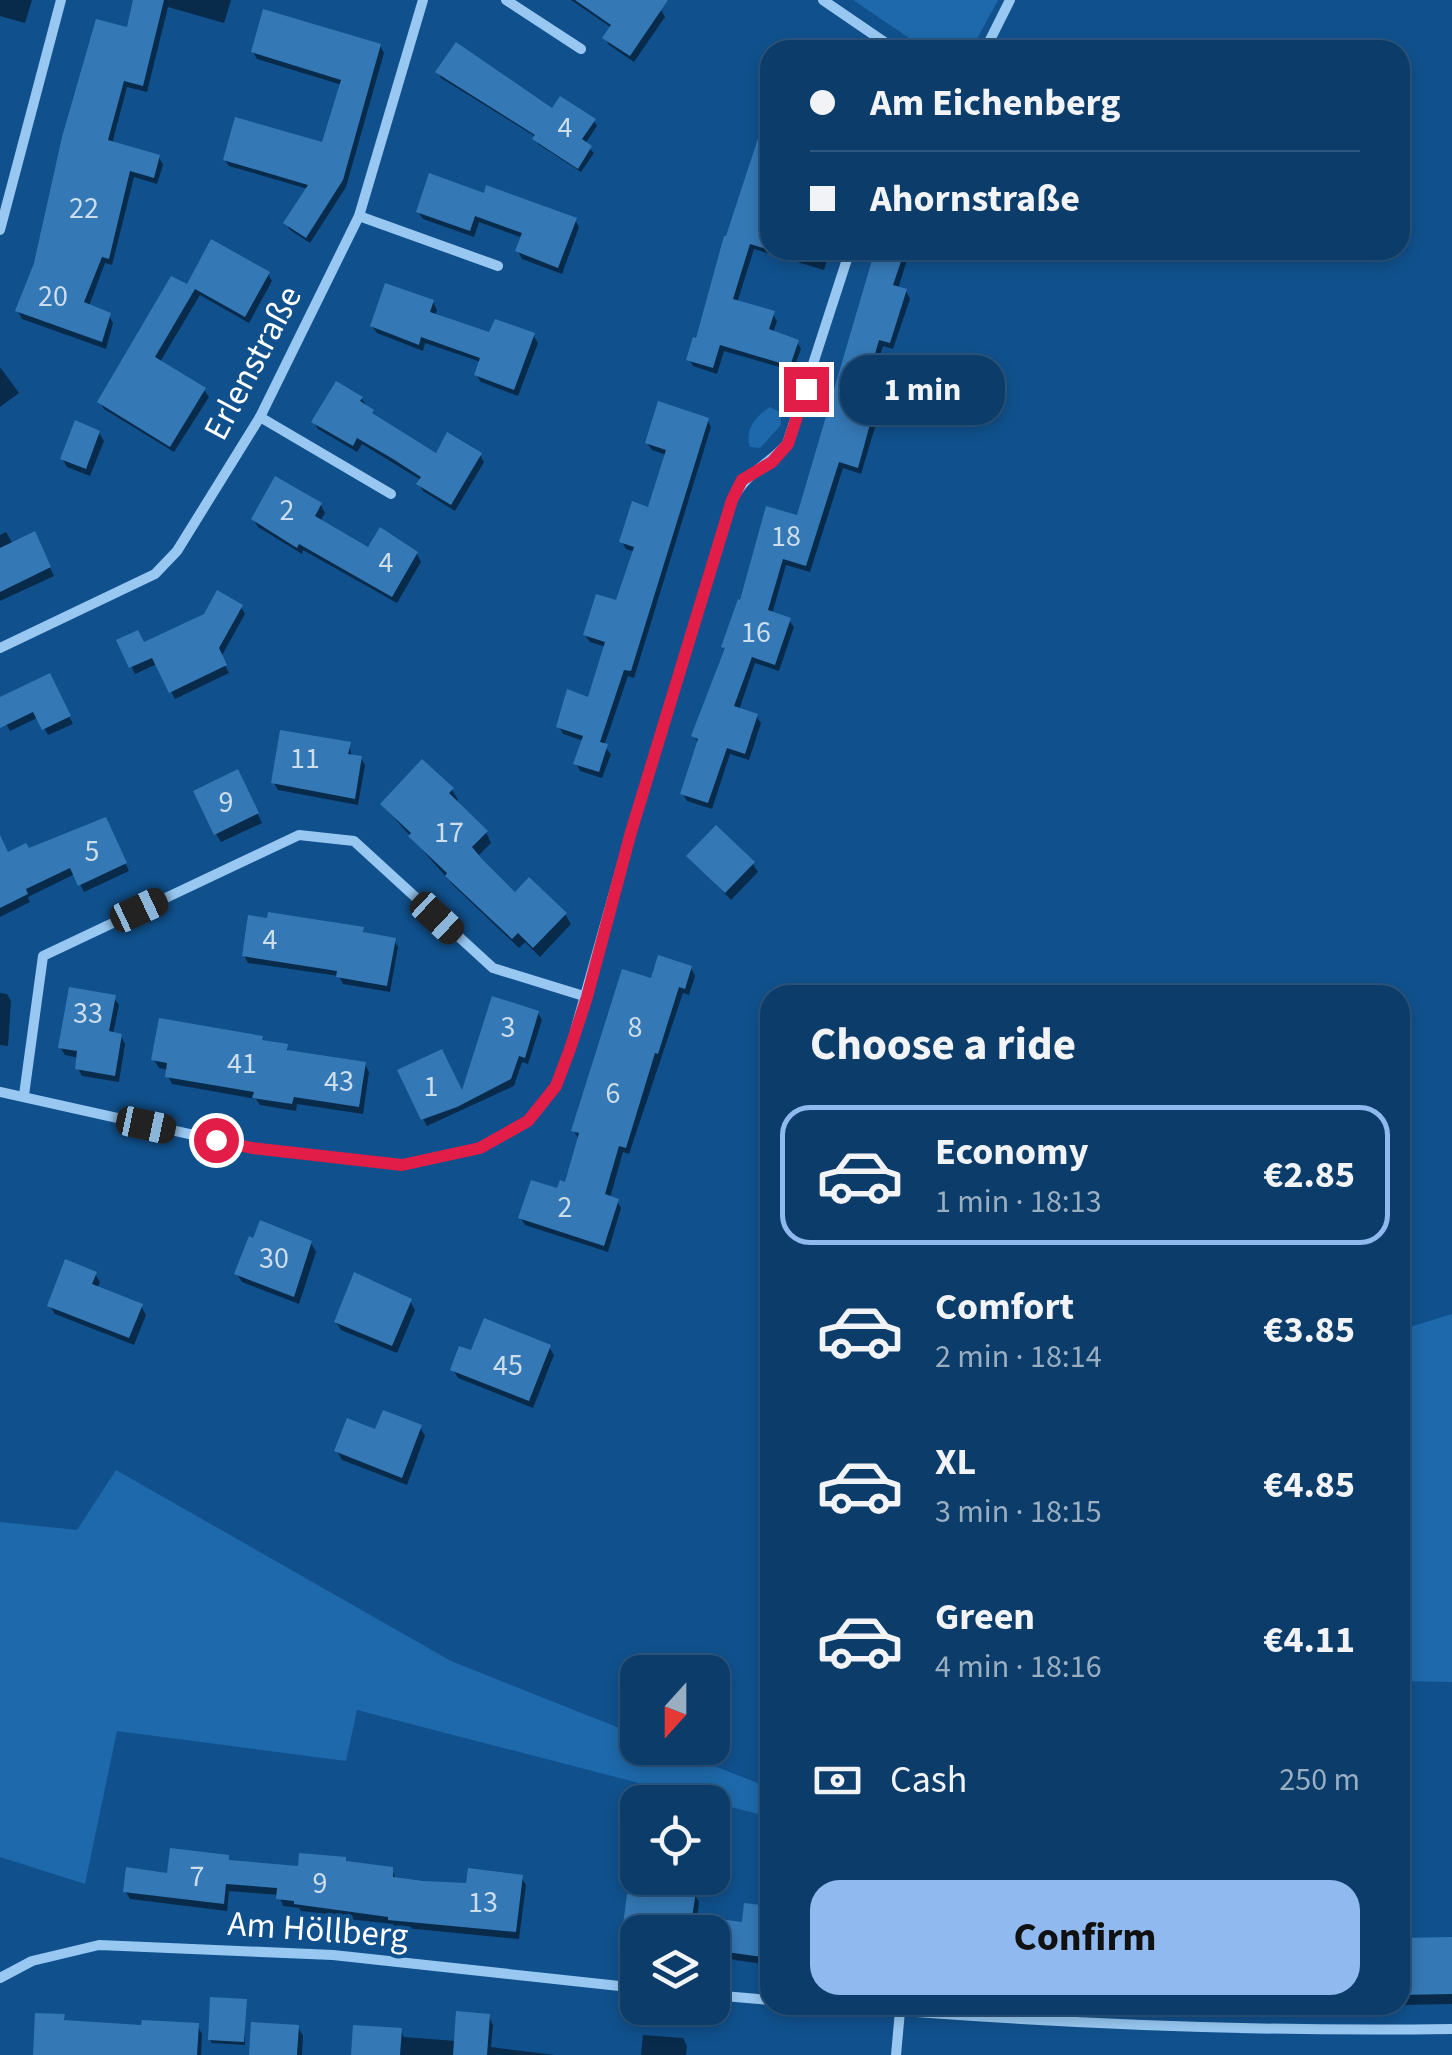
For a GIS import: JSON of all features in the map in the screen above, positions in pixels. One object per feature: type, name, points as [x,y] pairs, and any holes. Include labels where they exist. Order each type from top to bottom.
[{"type":"street","points":[[0,230],[62,0]]},
{"type":"street","name":"Erlenstraße","points":[[0,648],[154,574],[178,551],[260,417],[360,216],[423,0]]},
{"type":"street","points":[[506,0],[582,49]]},
{"type":"street","points":[[823,0],[881,40]]},
{"type":"street","points":[[991,40],[1010,0]]},
{"type":"street","points":[[360,216],[498,266]]},
{"type":"street","points":[[0,1092],[252,1148],[402,1165],[480,1148],[528,1121],[556,1086],[587,997],[631,832],[732,500],[742,480],[772,462],[788,444],[847,260]]},
{"type":"street","points":[[260,417],[391,494]]},
{"type":"street","points":[[24,1095],[43,956],[299,835],[354,841],[492,968],[587,997]]},
{"type":"street","name":"Am Höllberg","points":[[0,1978],[32,1961],[99,1945],[332,1955],[620,1986]]},
{"type":"street","points":[[730,1997],[760,1999]]},
{"type":"street","points":[[896,2055],[900,2015]]},
{"type":"street","points":[[975,2015],[1258,2030],[1452,2030]]},
{"type":"shaded area","points":[[853,0],[998,0],[976,40],[912,40]]},
{"type":"shaded area","points":[[770,407],[780,412],[781,425],[760,448],[750,447],[752,424]]},
{"type":"shaded area","points":[[1452,1314],[1452,1682],[1410,1681],[1410,1327]]},
{"type":"shaded area","points":[[116,1470],[451,1661],[620,1728],[620,1765],[712,1765],[760,1784],[760,1814],[730,1807],[730,1785],[646,1785],[357,1710],[346,1761],[117,1731],[85,1884],[0,1857],[0,1522],[77,1530]]},
{"type":"building","points":[[133,0],[164,0],[143,86],[124,81],[108,140],[160,155],[154,178],[130,171],[109,259],[102,257],[84,302],[111,313],[102,342],[15,311],[34,263],[62,137],[96,19],[127,27]]},
{"type":"building","points":[[575,0],[668,0],[630,56],[602,38],[611,25]]},
{"type":"building","points":[[263,9],[381,44],[343,180],[306,238],[283,223],[308,185],[223,160],[235,117],[322,142],[341,80],[251,52]]},
{"type":"building","points":[[456,42],[552,108],[560,96],[596,119],[582,139],[592,146],[578,169],[532,139],[535,135],[435,72]]},
{"type":"building","points":[[760,132],[760,247],[750,244],[733,299],[775,311],[769,329],[799,340],[790,366],[720,345],[713,368],[686,360]]},
{"type":"building","points":[[429,173],[484,193],[486,185],[577,218],[558,268],[515,251],[522,233],[475,216],[470,231],[416,212]]},
{"type":"building","points":[[211,239],[270,272],[245,317],[195,289],[155,357],[206,388],[170,447],[97,402],[171,276],[187,284]]},
{"type":"building","points":[[872,260],[902,260],[893,285],[907,289],[890,343],[879,340],[858,413],[872,417],[858,468],[839,462],[806,566],[783,559],[768,610],[791,618],[775,665],[752,657],[734,706],[758,714],[745,754],[727,748],[708,803],[680,794],[698,739],[691,736],[725,648],[721,647],[740,600],[766,506],[797,515]]},
{"type":"building","points":[[385,283],[434,300],[430,312],[489,332],[495,319],[535,333],[514,390],[474,375],[480,358],[421,337],[419,345],[370,326]]},
{"type":"building","points":[[336,381],[363,397],[360,401],[374,410],[372,413],[436,453],[447,432],[482,453],[451,505],[416,484],[421,477],[393,459],[357,438],[353,446],[311,422]]},
{"type":"building","points":[[658,401],[709,418],[631,671],[624,670],[600,742],[608,744],[599,772],[573,764],[583,736],[556,727],[567,689],[588,697],[605,642],[583,635],[596,594],[616,600],[634,547],[619,542],[632,501],[648,507],[666,450],[645,443]]},
{"type":"building","points":[[75,420],[100,431],[86,469],[60,459]]},
{"type":"building","points":[[275,476],[322,503],[315,516],[368,547],[380,527],[418,552],[392,597],[299,544],[297,548],[251,519]]},
{"type":"building","points":[[35,531],[51,567],[0,592],[0,548]]},
{"type":"building","points":[[217,590],[243,605],[219,648],[227,665],[169,693],[152,658],[129,668],[116,640],[138,630],[144,642],[204,614]]},
{"type":"building","points":[[50,673],[71,716],[42,730],[33,712],[0,728],[0,697]]},
{"type":"building","points":[[280,730],[351,742],[348,754],[362,756],[355,799],[271,783]]},
{"type":"building","points":[[422,759],[454,788],[449,793],[488,831],[472,847],[482,859],[515,892],[529,877],[567,913],[533,948],[518,933],[512,939],[445,876],[447,873],[408,836],[411,833],[380,804]]},
{"type":"building","points":[[238,769],[259,813],[214,835],[193,791]]},
{"type":"building","points":[[106,817],[127,863],[78,886],[70,868],[26,889],[28,894],[0,908],[0,835],[8,852],[26,843],[29,848]]},
{"type":"building","points":[[716,825],[755,862],[725,893],[686,856]]},
{"type":"building","points":[[268,912],[364,927],[363,932],[396,938],[387,986],[336,977],[337,971],[242,956],[248,915],[267,918]]},
{"type":"building","points":[[658,955],[692,966],[685,989],[679,987],[658,1054],[655,1053],[626,1148],[619,1146],[605,1194],[619,1199],[604,1246],[518,1218],[531,1180],[557,1188],[560,1180],[565,1182],[579,1133],[571,1131],[622,969],[651,978]]},
{"type":"building","points":[[69,987],[116,995],[109,1031],[122,1034],[115,1076],[75,1069],[77,1051],[58,1048]]},
{"type":"building","points":[[492,996],[539,1011],[525,1058],[519,1056],[511,1079],[457,1107],[421,1120],[397,1070],[442,1049],[462,1090]]},
{"type":"building","points":[[159,1018],[263,1036],[262,1040],[288,1044],[287,1050],[366,1062],[359,1107],[294,1097],[292,1104],[252,1098],[254,1092],[165,1077],[167,1063],[151,1060]]},
{"type":"building","points":[[260,1220],[312,1241],[294,1297],[234,1274]]},
{"type":"building","points":[[65,1259],[97,1272],[92,1284],[143,1304],[129,1338],[47,1306]]},
{"type":"building","points":[[354,1272],[412,1299],[392,1346],[334,1322]]},
{"type":"building","points":[[484,1318],[551,1345],[529,1401],[450,1370],[459,1346],[471,1350]]},
{"type":"building","points":[[383,1410],[422,1425],[402,1478],[334,1451],[347,1418],[375,1429]]},
{"type":"building","points":[[170,1848],[229,1855],[229,1860],[298,1866],[299,1853],[346,1857],[346,1861],[393,1867],[393,1877],[423,1881],[466,1883],[468,1868],[523,1875],[516,1932],[388,1920],[294,1904],[276,1899],[277,1888],[226,1884],[224,1904],[123,1892],[126,1867],[167,1873]]},
{"type":"building","points":[[627,1895],[695,1895],[692,1915],[624,1915]]},
{"type":"building","points":[[744,1903],[760,1905],[760,1957],[730,1952],[730,1920],[742,1922]]},
{"type":"building","points":[[1452,1937],[1452,1994],[1410,1995],[1410,1938]]},
{"type":"building","points":[[210,1997],[247,1999],[244,2042],[208,2040]]},
{"type":"building","points":[[456,2011],[490,2014],[487,2055],[453,2055]]},
{"type":"building","points":[[35,2013],[65,2014],[64,2020],[141,2025],[142,2020],[199,2023],[197,2055],[33,2055]]},
{"type":"building","points":[[251,2022],[299,2025],[297,2055],[249,2055]]},
{"type":"building","points":[[353,2025],[402,2028],[400,2055],[351,2055]]},
{"type":"route","points":[[216,1140],[252,1148],[402,1165],[480,1148],[528,1121],[556,1086],[587,997],[631,832],[732,500],[742,480],[772,462],[788,444],[806,389]]}]
